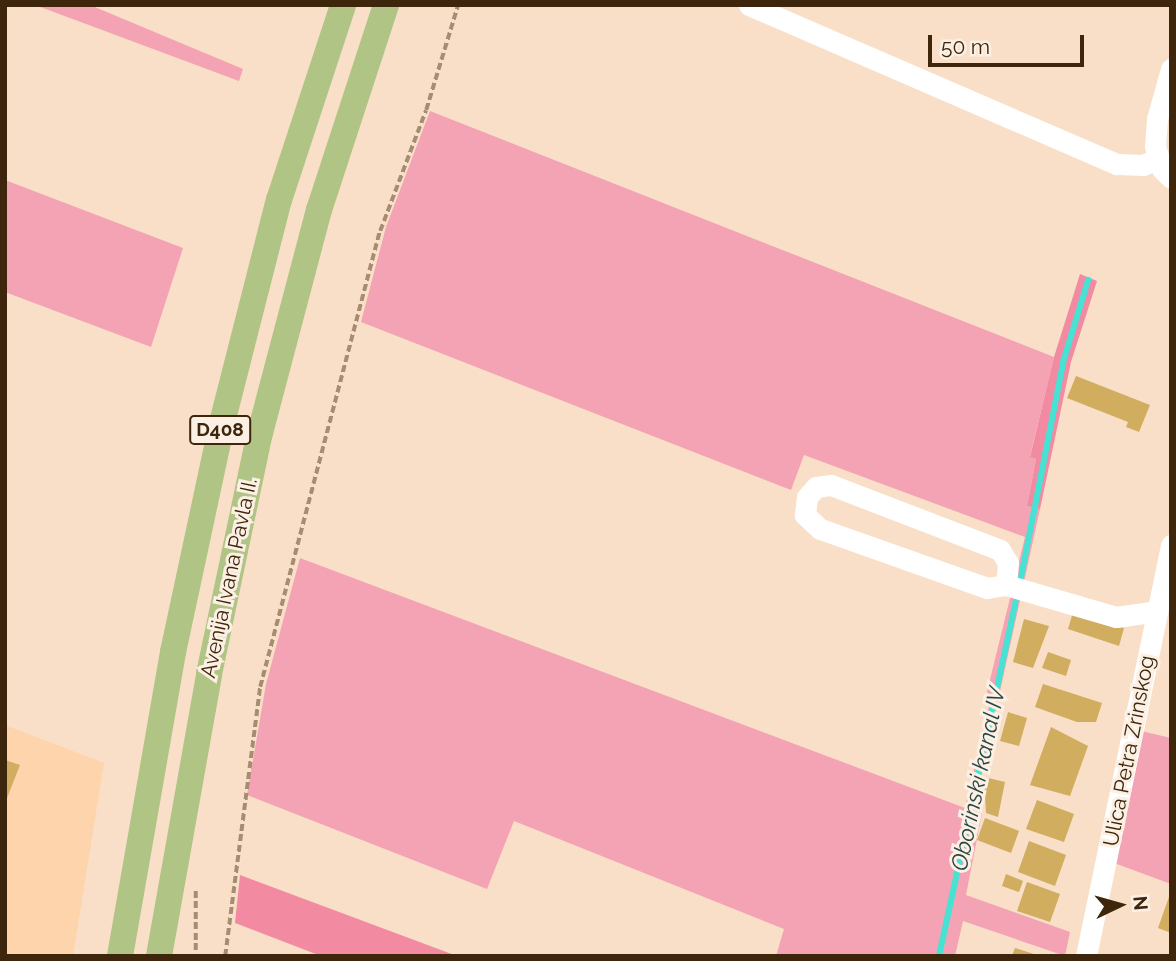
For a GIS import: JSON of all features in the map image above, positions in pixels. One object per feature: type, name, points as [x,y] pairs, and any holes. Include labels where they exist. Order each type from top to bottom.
[{"type":"main road","name":"Avenija Ivana Pavla II.","points":[[120,956],[173,652],[223,419],[279,200],[343,5]]},
{"type":"main road","name":"Avenija Ivana Pavla II.","points":[[159,956],[209,674],[260,433],[319,210],[386,5]]},
{"type":"street","points":[[749,5],[1117,164],[1143,165],[1157,159]]},
{"type":"street","points":[[1171,69],[1157,119],[1157,159],[1171,178]]},
{"type":"street","points":[[1006,585],[1008,563],[1000,550],[831,485],[816,487],[807,497],[805,515],[820,529],[987,588],[1006,585],[1116,617],[1157,611]]},
{"type":"street","name":"Ulica Petra Zrinskog","points":[[1086,956],[1171,545]]},
{"type":"path","points":[[225,956],[260,687],[380,231],[426,110],[458,5]]},
{"type":"path","points":[[196,885],[196,956]]},
{"type":"shaded area","points":[[35,5],[90,5],[243,69],[239,81]]},
{"type":"shaded area","points":[[430,111],[1054,357],[1030,456],[1036,459],[1027,506],[1040,509],[974,810],[982,813],[966,895],[1070,932],[1065,956],[963,921],[955,956],[776,956],[784,929],[514,821],[487,889],[247,795],[266,684],[300,558],[965,808],[991,697],[987,692],[1025,537],[804,455],[791,490],[361,322],[386,227]]},
{"type":"shaded area","points":[[5,180],[183,248],[151,347],[5,292]]},
{"type":"shaded area","points":[[1080,274],[1097,281],[1071,362],[1040,509],[1027,506],[1036,459],[1030,457],[1054,357]]},
{"type":"shaded area","points":[[5,725],[104,763],[73,956],[5,956]]},
{"type":"shaded area","points":[[1141,731],[1171,738],[1171,884],[1114,863]]},
{"type":"shaded area","points":[[240,875],[457,956],[321,956],[235,923]]},
{"type":"building","points":[[1076,376],[1150,405],[1139,432],[1126,427],[1128,422],[1067,398]]},
{"type":"building","points":[[1073,612],[1124,628],[1119,646],[1068,629]]},
{"type":"building","points":[[1024,619],[1049,626],[1033,668],[1013,662]]},
{"type":"building","points":[[1048,652],[1071,660],[1066,676],[1042,668]]},
{"type":"building","points":[[1043,684],[1102,703],[1096,722],[1077,722],[1035,707]]},
{"type":"building","points":[[1008,712],[1027,718],[1019,746],[1000,741]]},
{"type":"building","points":[[1051,727],[1088,746],[1070,796],[1030,785]]},
{"type":"building","points":[[5,760],[20,765],[5,803]]},
{"type":"building","points":[[984,777],[1005,782],[998,817],[986,813]]},
{"type":"building","points":[[1037,800],[1074,814],[1064,842],[1026,829]]},
{"type":"building","points":[[985,818],[1019,831],[1011,853],[977,840]]},
{"type":"building","points":[[1029,841],[1066,855],[1055,886],[1018,872]]},
{"type":"building","points":[[1006,874],[1023,881],[1019,892],[1002,886]]},
{"type":"building","points":[[1027,882],[1060,894],[1050,922],[1017,911]]},
{"type":"building","points":[[1171,894],[1171,933],[1158,928]]},
{"type":"building","points":[[1015,948],[1037,955],[1012,956]]},
{"type":"waterway","name":"Oborinski kanal IV","points":[[1021,577],[1063,362],[1088,280]]},
{"type":"waterway","name":"Oborinski kanal IV","points":[[939,956],[1016,601]]}]
